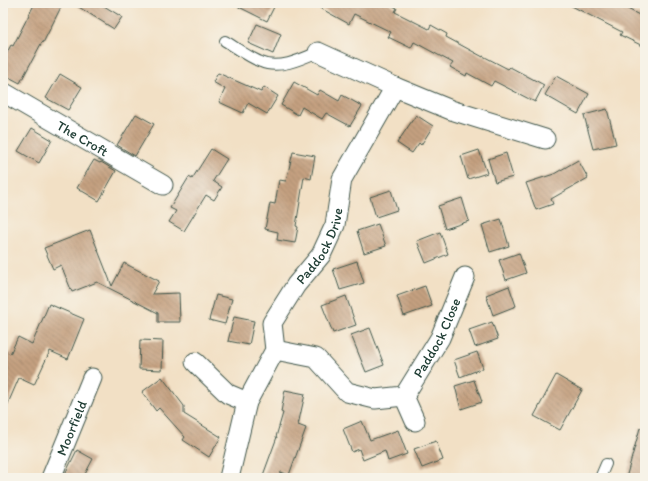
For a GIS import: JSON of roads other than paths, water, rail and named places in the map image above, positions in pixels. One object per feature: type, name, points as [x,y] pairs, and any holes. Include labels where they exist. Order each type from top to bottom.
[{"type":"street","points":[[318,52],[395,87],[451,110],[545,139]]},
{"type":"street","name":"Paddock Drive","points":[[275,350],[272,323],[296,285],[321,255],[335,225],[342,179],[395,87]]},
{"type":"street","name":"The Croft","points":[[3,92],[163,185]]},
{"type":"street","name":"Paddock Close","points":[[404,396],[440,338],[465,277]]},
{"type":"street","points":[[229,478],[247,402],[275,350],[316,358],[347,392],[375,399],[404,396],[415,421]]},
{"type":"street","points":[[195,362],[228,394],[247,402]]},
{"type":"street","name":"Moorfield","points":[[51,478],[92,378]]},
{"type":"lane","points":[[225,41],[261,63],[293,63],[318,52]]},
{"type":"lane","points":[[600,478],[606,464]]}]
